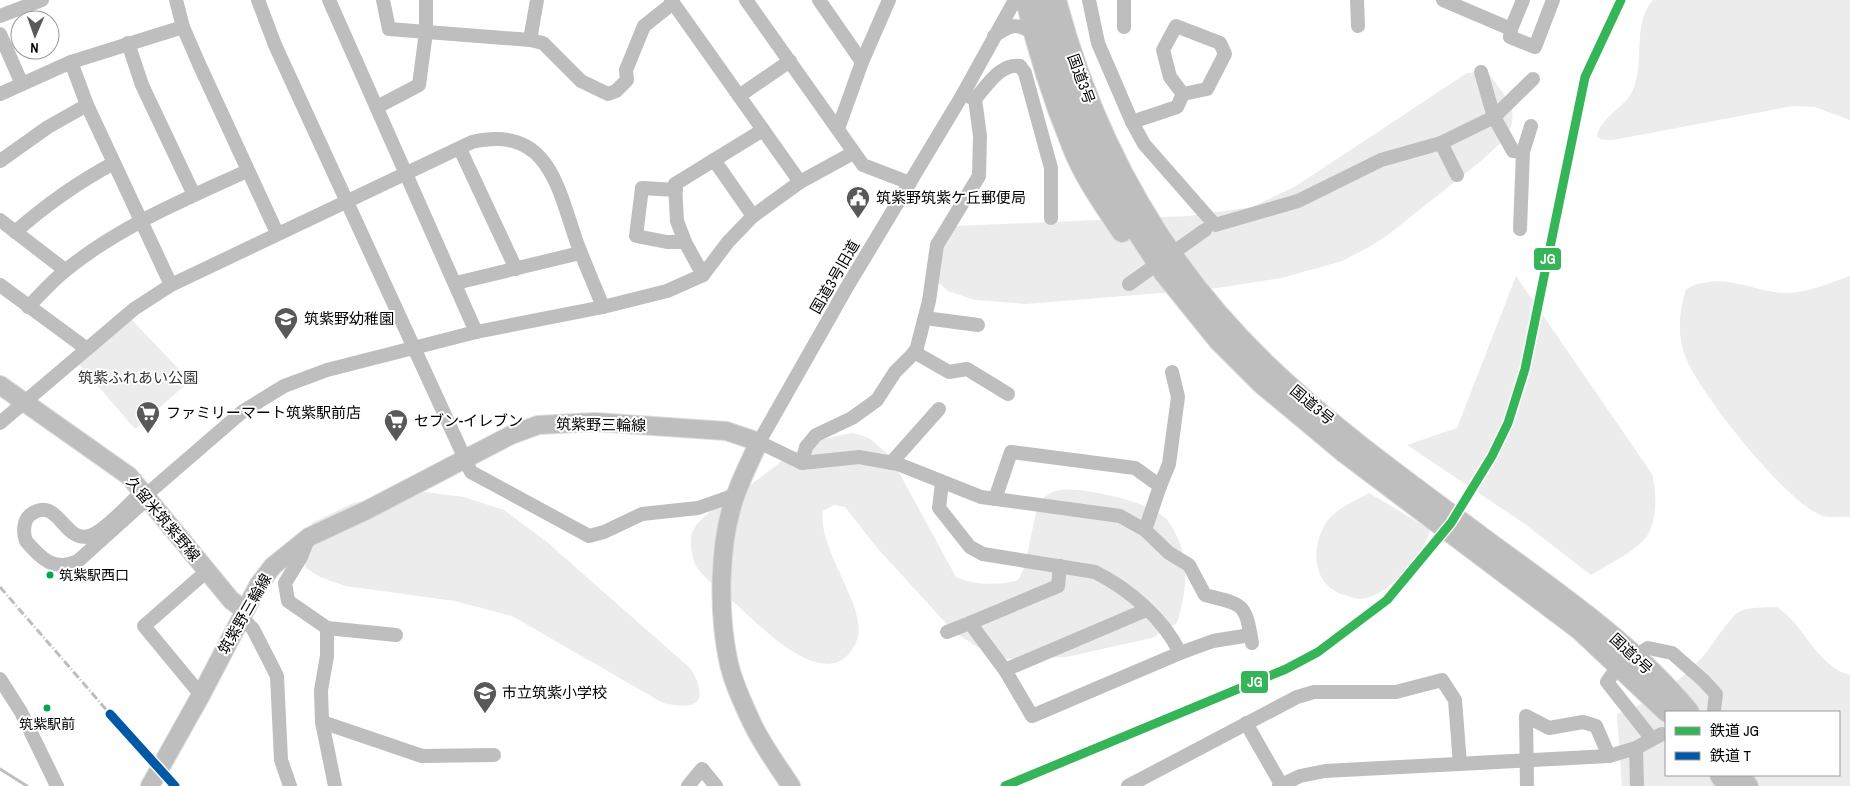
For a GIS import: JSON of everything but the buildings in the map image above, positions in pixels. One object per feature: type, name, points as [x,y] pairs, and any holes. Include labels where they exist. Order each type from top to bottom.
[{"type":"highway","points":[[1026,0],[1050,35]]},
{"type":"highway","name":"国道3号","points":[[1040,0],[1084,133],[1123,210],[1164,273],[1220,341],[1261,383],[1389,487],[1580,630],[1627,661],[1689,711]]},
{"type":"highway","name":"国道3号","points":[[1056,0],[1050,35],[1138,204],[1179,263],[1234,331],[1314,408],[1395,473],[1592,619],[1666,711]]},
{"type":"highway","points":[[1068,0],[1089,66],[1129,162],[1169,229],[1241,324],[1274,358],[1314,408]]},
{"type":"main road","name":"久留米筑紫野線","points":[[0,385],[130,476],[243,614]]},
{"type":"main road","name":"筑紫野三輪線","points":[[150,786],[202,695],[243,614],[273,566],[309,537],[511,435],[529,428],[567,422],[595,422],[726,431],[759,442]]},
{"type":"main road","points":[[759,442],[735,495],[726,528],[722,578],[729,665],[754,726],[792,786]]},
{"type":"street","points":[[0,16],[42,0]]},
{"type":"street","points":[[176,0],[184,27],[247,171],[277,233]]},
{"type":"street","points":[[258,0],[275,44],[471,472],[589,536],[604,532],[642,514],[698,508],[735,495]]},
{"type":"street","points":[[329,0],[456,283],[476,332]]},
{"type":"street","points":[[383,0],[389,29],[530,40],[543,43],[581,81],[608,94],[616,91],[626,80],[626,70],[644,26],[672,2],[800,182]]},
{"type":"street","points":[[377,107],[419,85],[426,32],[426,0]]},
{"type":"street","points":[[530,40],[537,0]]},
{"type":"street","points":[[746,0],[863,165],[910,183]]},
{"type":"street","points":[[819,0],[862,62]]},
{"type":"street","points":[[838,129],[862,62],[889,0]]},
{"type":"street","name":"国道3号旧道","points":[[759,442],[910,183],[969,97],[993,37],[1015,0]]},
{"type":"street","points":[[1089,0],[1098,43],[1132,122],[1144,144],[1210,227]]},
{"type":"street","points":[[1124,0],[1124,27]]},
{"type":"street","points":[[1357,0],[1358,26]]},
{"type":"street","points":[[1443,0],[1511,29]]},
{"type":"street","points":[[1523,0],[1511,29],[1510,37],[1535,47],[1553,0]]},
{"type":"street","points":[[993,37],[1008,27],[1022,25],[1050,35]]},
{"type":"street","points":[[1176,26],[1220,43],[1225,54],[1207,89],[1183,94],[1170,77],[1163,50],[1176,26]]},
{"type":"street","points":[[0,94],[71,62],[128,42],[184,27]]},
{"type":"street","points":[[0,34],[22,84]]},
{"type":"street","points":[[128,42],[142,85],[194,196]]},
{"type":"street","points":[[739,96],[790,61]]},
{"type":"street","points":[[71,62],[87,105],[171,285]]},
{"type":"street","points":[[802,463],[806,447],[816,434],[852,418],[877,400],[895,372],[914,352],[929,301],[936,245],[979,176],[980,136],[969,97],[1003,68],[1013,65],[1020,66],[1025,73],[1051,168],[1051,218]]},
{"type":"street","points":[[1481,72],[1494,116],[1513,151],[1523,152]]},
{"type":"street","points":[[1129,284],[1210,227],[1298,201],[1380,160],[1441,142],[1494,116],[1533,78]]},
{"type":"street","points":[[1132,122],[1177,107],[1183,94]]},
{"type":"street","points":[[0,161],[48,127],[87,105]]},
{"type":"street","points":[[1520,229],[1523,152],[1531,126]]},
{"type":"street","points":[[703,275],[685,242],[677,221],[675,184],[763,130]]},
{"type":"street","points":[[0,423],[134,308],[171,285],[472,142],[489,138],[509,138],[530,148],[546,164],[556,180],[580,253],[603,307]]},
{"type":"street","points":[[1441,142],[1457,175]]},
{"type":"street","points":[[460,149],[516,270]]},
{"type":"street","points":[[146,494],[78,561],[71,564],[62,566],[47,562],[26,541],[25,524],[27,518],[41,509],[51,512],[74,534],[90,536],[146,494],[242,412],[284,386],[326,370],[476,332],[603,307],[667,291],[703,275],[728,242],[753,216],[800,182],[853,153]]},
{"type":"street","points":[[714,160],[753,216]]},
{"type":"street","points":[[15,232],[53,200],[83,179],[114,163]]},
{"type":"street","points":[[28,307],[65,270],[141,219],[247,171]]},
{"type":"street","points":[[676,190],[642,188],[636,236],[667,242],[685,242]]},
{"type":"street","points":[[0,220],[65,270]]},
{"type":"street","points":[[456,283],[580,253]]},
{"type":"street","points":[[0,285],[87,348]]},
{"type":"street","points":[[925,318],[978,325]]},
{"type":"street","points":[[914,352],[949,372],[967,369],[1008,394]]},
{"type":"street","points":[[1145,530],[1169,464],[1178,397],[1172,372]]},
{"type":"street","points":[[891,463],[939,409]]},
{"type":"street","points":[[759,442],[802,463],[859,457],[891,463],[981,497],[1120,516],[1145,530],[1168,553],[1189,565],[1205,595],[1238,603],[1246,613],[1251,639],[1213,641],[1180,653],[1032,716],[1005,670],[970,622]]},
{"type":"street","points":[[995,499],[1011,452],[1135,468],[1160,486]]},
{"type":"street","points":[[942,483],[939,508],[970,547],[983,554],[1095,572],[1110,580],[1160,620],[1171,634],[1180,653]]},
{"type":"street","points":[[309,537],[301,557],[285,583],[288,602],[327,628],[396,635]]},
{"type":"street","points":[[946,632],[1058,586],[1060,566]]},
{"type":"street","points":[[202,695],[144,626],[207,571]]},
{"type":"street","points":[[1005,670],[1146,610]]},
{"type":"street","points":[[243,614],[253,629],[277,676],[281,760],[290,786]]},
{"type":"street","points":[[327,628],[327,656],[321,690],[322,722],[335,786]]},
{"type":"street","points":[[1246,723],[1280,786],[1300,776],[1325,771],[1609,756],[1636,748],[1657,737],[1607,682],[1627,661],[1648,648],[1672,653],[1703,680],[1716,694],[1714,710]]},
{"type":"street","points":[[0,679],[21,712],[57,786]]},
{"type":"street","points":[[1128,786],[1296,697],[1314,692],[1396,692],[1442,680],[1455,700],[1460,764]]},
{"type":"street","points":[[1527,786],[1526,716],[1549,728],[1583,722],[1596,726],[1609,756]]},
{"type":"street","points":[[322,722],[422,756],[494,755]]},
{"type":"street","points":[[1636,748],[1637,786]]},
{"type":"street","points":[[688,786],[702,769],[716,786]]},
{"type":"green space","points":[[1653,0],[1850,0],[1850,120],[1815,107],[1793,106],[1613,140],[1603,140],[1597,137],[1602,124],[1632,92],[1638,69],[1642,21],[1646,10]]},
{"type":"green space","points":[[1467,73],[1489,74],[1510,104],[1512,118],[1507,137],[1481,161],[1389,234],[1342,261],[1282,278],[1210,289],[1026,304],[975,300],[948,291],[933,278],[941,231],[957,226],[1189,216],[1252,207],[1296,186]]},
{"type":"green space","points":[[1516,276],[1652,474],[1655,490],[1655,509],[1648,535],[1631,551],[1591,575],[1522,522],[1407,445],[1457,428]]},
{"type":"green space","points":[[1850,276],[1850,517],[1826,517],[1807,507],[1788,491],[1767,470],[1725,420],[1693,373],[1685,356],[1682,348],[1680,315],[1686,289],[1699,284],[1712,282],[1735,283],[1770,291],[1792,293]]},
{"type":"green space","name":"筑紫ふれあい公園","points":[[131,319],[190,381],[135,429],[78,363]]},
{"type":"green space","points":[[853,433],[869,438],[890,456],[956,577],[970,582],[995,584],[1018,580],[1024,568],[1038,504],[1053,492],[1070,490],[1100,493],[1133,502],[1160,514],[1168,521],[1175,533],[1181,545],[1184,558],[1185,583],[1177,623],[1152,638],[1066,657],[1007,659],[987,653],[954,632],[878,549],[845,507],[834,505],[823,511],[823,526],[827,543],[856,612],[859,627],[857,640],[846,657],[831,664],[815,662],[797,654],[763,629],[702,574],[696,566],[693,557],[691,546],[692,533],[701,519],[794,453],[819,440]]},
{"type":"green space","points":[[417,491],[464,497],[504,510],[547,542],[691,669],[699,689],[697,701],[684,706],[663,703],[512,616],[455,601],[345,586],[320,577],[306,568],[301,552],[303,539],[312,523],[353,503]]},
{"type":"green space","points":[[1369,493],[1431,530],[1414,561],[1397,579],[1378,594],[1359,599],[1334,590],[1325,583],[1317,564],[1318,541],[1322,530],[1332,516],[1342,508]]},
{"type":"green space","points":[[1777,607],[1796,624],[1828,663],[1850,675],[1850,786],[1622,786],[1617,714],[1642,704],[1676,682],[1705,654],[1735,615],[1753,608]]},
{"type":"waterway","points":[[0,769],[27,786]]},
{"type":"railway","points":[[0,587],[110,714]]},
{"type":"rail line","name":"JG","points":[[1005,786],[1286,669],[1318,652],[1387,600],[1451,523],[1492,456],[1508,423],[1525,369],[1585,77],[1621,0]]},
{"type":"rail line","name":"T","points":[[110,714],[175,786]]},
{"type":"place","name":"筑紫野筑紫ケ丘郵便局","points":[[858,219]]},
{"type":"place","name":"筑紫野幼稚園","points":[[286,340]]},
{"type":"place","name":"ファミリーマート筑紫駅前店","points":[[148,434]]},
{"type":"place","name":"セブン-イレブン","points":[[396,442]]},
{"type":"place","name":"筑紫駅西口","points":[[50,575]]},
{"type":"place","name":"筑紫駅前","points":[[47,708]]},
{"type":"place","name":"市立筑紫小学校","points":[[485,714]]}]
